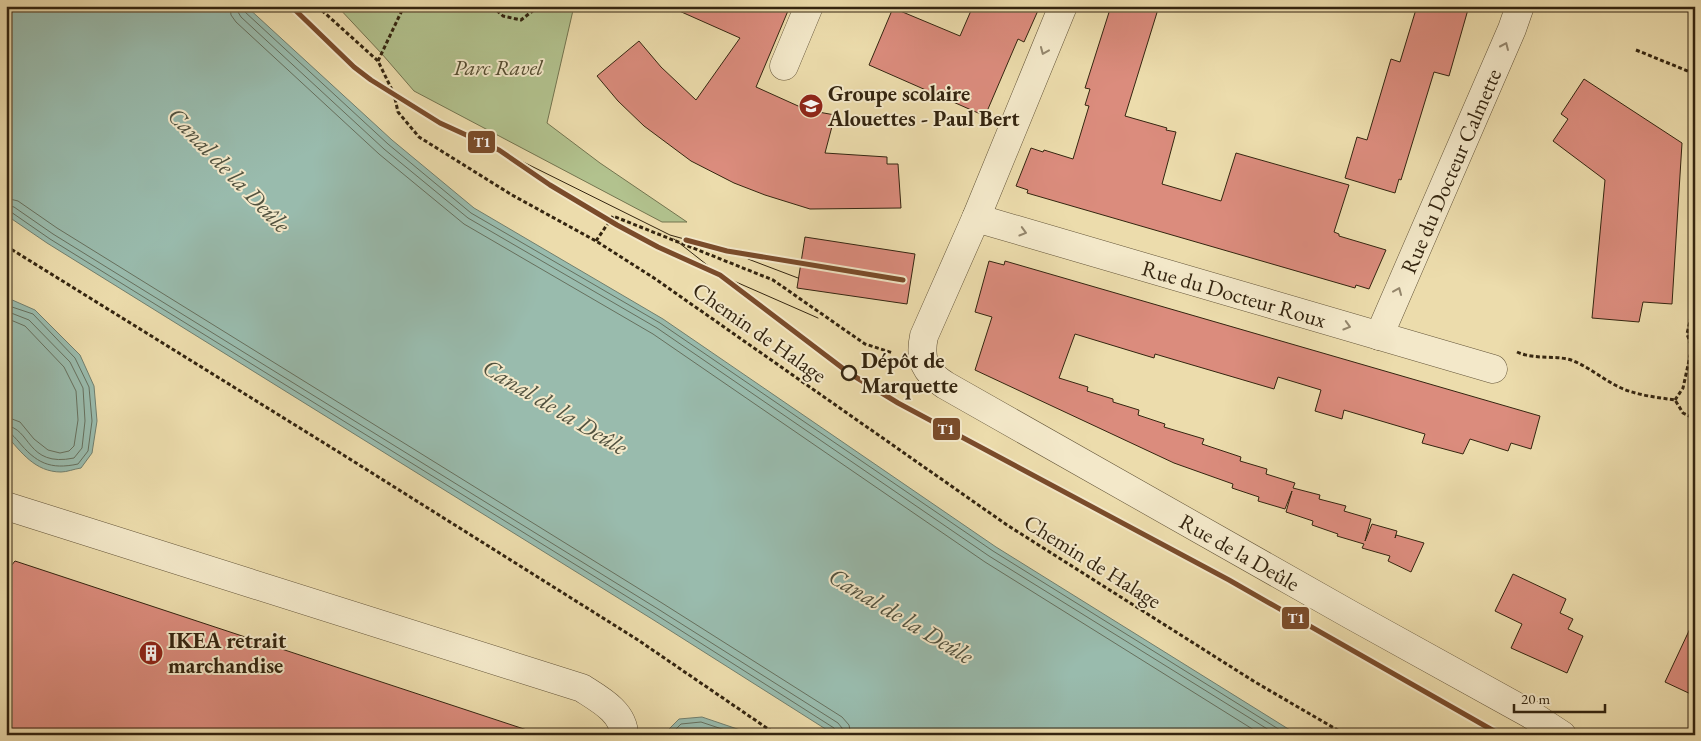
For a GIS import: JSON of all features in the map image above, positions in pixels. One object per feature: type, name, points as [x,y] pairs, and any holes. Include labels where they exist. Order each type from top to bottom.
[{"type":"street","points":[[784,66],[809,6]]},
{"type":"street","points":[[924,363],[922,355],[924,336],[976,218],[1063,6]]},
{"type":"street","name":"Rue du Docteur Calmette","points":[[1379,336],[1512,29],[1520,6]]},
{"type":"street","name":"Rue du Docteur Roux","points":[[976,218],[1493,369]]},
{"type":"street","name":"Rue de la Deûle","points":[[924,363],[932,374],[945,385],[1530,714],[1562,735]]},
{"type":"street","points":[[6,506],[582,688],[610,706],[624,726],[624,735]]},
{"type":"path","name":"Chemin de Halage","points":[[317,6],[378,61],[394,94],[398,112],[419,137],[512,196],[596,241],[702,310],[1007,525],[1255,682],[1346,735]]},
{"type":"path","points":[[378,61],[404,6]]},
{"type":"path","points":[[492,6],[503,16],[521,20],[539,6]]},
{"type":"path","points":[[1636,50],[1695,74]]},
{"type":"path","points":[[596,241],[613,216],[773,280],[865,344],[924,363]]},
{"type":"path","points":[[6,246],[638,640],[777,735]]},
{"type":"path","points":[[1675,400],[1683,388],[1692,348],[1687,334],[1695,300]]},
{"type":"path","points":[[1514,350],[1522,354],[1570,360],[1593,371],[1616,386],[1637,394],[1675,400],[1683,413],[1695,419]]},
{"type":"green space","name":"Parc Ravel","points":[[337,6],[574,6],[547,123],[600,163],[687,222],[662,222],[414,91]]},
{"type":"water","name":"Canal de la Deûle","points":[[6,6],[246,6],[392,140],[474,208],[663,319],[996,547],[1298,735],[835,735],[47,243],[6,215]]},
{"type":"water","points":[[10,299],[35,310],[80,355],[94,386],[97,421],[92,453],[81,468],[66,472],[44,469],[29,460],[6,435],[6,300]]},
{"type":"water","points":[[702,717],[755,735],[663,735],[679,719]]},
{"type":"building","points":[[668,6],[790,6],[756,87],[807,110],[835,115],[825,153],[887,157],[887,164],[898,164],[901,208],[810,209],[765,195],[734,183],[691,161],[644,126],[618,101],[597,76],[639,41],[661,67],[696,100],[740,38]]},
{"type":"building","points":[[973,6],[1040,6],[1024,42],[1018,39],[985,116],[869,65],[893,8],[960,36]]},
{"type":"building","points":[[1111,6],[1159,6],[1125,116],[1176,132],[1162,184],[1221,201],[1236,153],[1349,185],[1334,232],[1339,234],[1339,236],[1386,250],[1369,289],[1356,285],[1355,288],[1027,193],[1028,190],[1016,186],[1031,148],[1073,159],[1089,106],[1085,105],[1090,89],[1085,88]]},
{"type":"building","points":[[1417,6],[1469,6],[1449,76],[1434,72],[1401,180],[1399,179],[1395,193],[1345,178],[1357,137],[1367,140],[1391,59],[1400,62]]},
{"type":"building","points":[[1584,79],[1682,143],[1672,304],[1643,302],[1639,322],[1592,318],[1605,180],[1553,141],[1568,119],[1561,114]]},
{"type":"building","points":[[805,237],[915,254],[907,304],[797,288]]},
{"type":"building","points":[[989,261],[1004,265],[1005,261],[1540,416],[1531,449],[1511,443],[1508,451],[1470,439],[1463,454],[1422,443],[1425,434],[1344,410],[1342,419],[1315,411],[1321,390],[1278,377],[1274,389],[1155,354],[1154,358],[1075,334],[1059,378],[1088,387],[1087,391],[1139,410],[1138,415],[1165,424],[1164,427],[1204,439],[1202,444],[1241,457],[1240,461],[1267,469],[1266,474],[1295,483],[1293,488],[1320,495],[1319,499],[1346,506],[1344,511],[1371,519],[1365,541],[1372,524],[1397,531],[1395,538],[1396,535],[1424,543],[1411,572],[1388,561],[1390,556],[1362,548],[1364,544],[1337,536],[1338,534],[1312,525],[1313,521],[1286,512],[1292,491],[1285,509],[1258,501],[1259,497],[1232,488],[1233,484],[1174,463],[975,370],[992,317],[975,312]]},
{"type":"building","name":"IKEA retrait marchandise","points":[[15,561],[527,730],[526,735],[6,735],[6,572]]},
{"type":"building","points":[[1513,574],[1566,599],[1560,613],[1573,619],[1568,629],[1583,636],[1567,673],[1511,648],[1522,624],[1495,611]]},
{"type":"building","points":[[1695,618],[1695,696],[1665,682]]},
{"type":"tram line","points":[[499,150],[670,235],[727,251],[801,263]]},
{"type":"tram line","points":[[674,239],[720,275],[818,318]]},
{"type":"tram line","points":[[748,259],[798,278]]},
{"type":"transit line","name":"T1","points":[[291,6],[354,67],[371,80],[440,123],[499,150],[550,185],[617,225],[658,247],[720,275],[849,373],[898,403],[1229,580],[1501,735]]},
{"type":"transit line","name":"T1","points":[[686,240],[727,251],[903,280]]},
{"type":"place","name":"Groupe scolaire Alouettes - Paul Bert","points":[[811,106]]},
{"type":"place","name":"Dépôt de Marquette","points":[[849,373]]},
{"type":"place","name":"IKEA retrait marchandise","points":[[151,653]]}]
